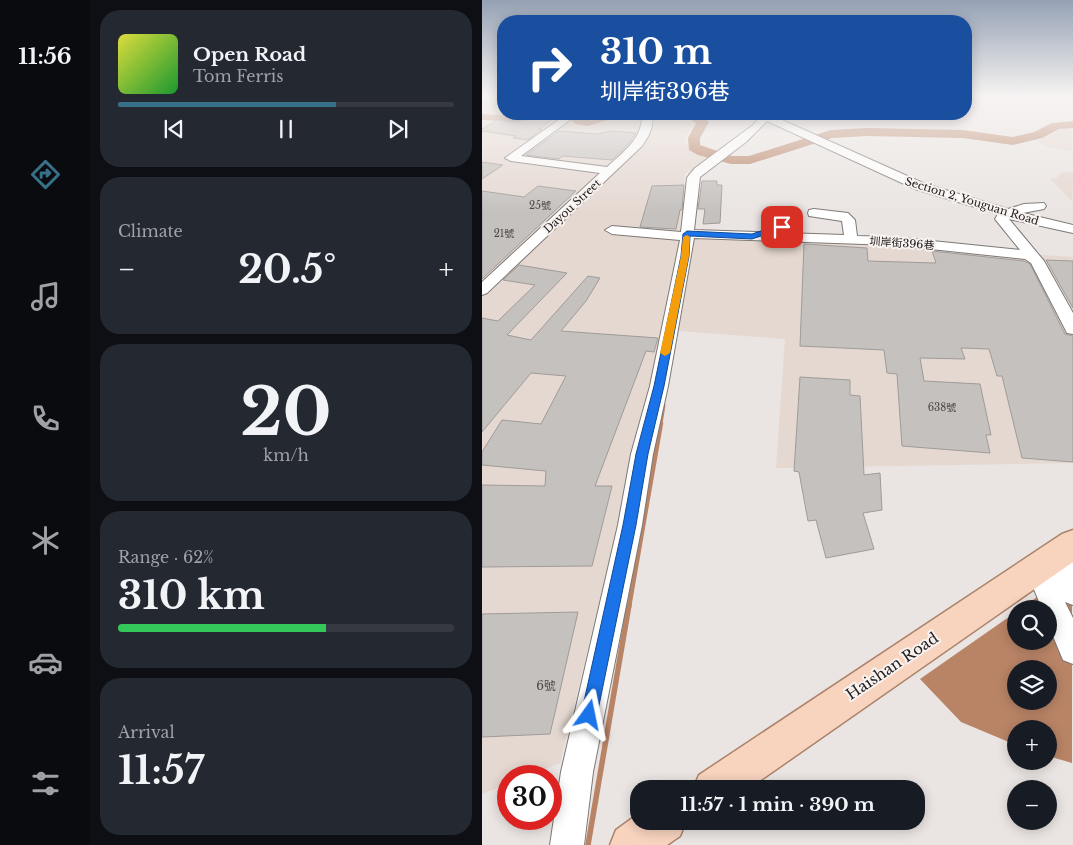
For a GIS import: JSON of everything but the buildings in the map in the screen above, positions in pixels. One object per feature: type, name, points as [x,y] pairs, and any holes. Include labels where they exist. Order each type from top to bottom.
[{"type":"main road","name":"Haishan Road","points":[[726,780],[1055,556]]},
{"type":"main road","points":[[630,845],[652,830]]},
{"type":"street","points":[[544,134],[511,158],[610,171]]},
{"type":"street","name":"Dayou Street","points":[[482,290],[610,171],[638,144],[645,134]]},
{"type":"street","points":[[567,845],[577,772],[630,525],[642,454],[659,386],[690,234],[693,178],[698,169],[725,152],[746,134]]},
{"type":"street","name":"Section 2, Youguan Road","points":[[806,134],[919,186],[1008,213],[1072,229]]},
{"type":"street","points":[[1040,206],[1008,213],[1002,219],[1033,257],[1072,330]]},
{"type":"street","points":[[814,213],[843,216],[848,220],[851,240]]},
{"type":"street","points":[[752,236],[782,227]]},
{"type":"street","name":"圳岸街396巷","points":[[612,230],[636,233],[893,241],[1033,257]]},
{"type":"street","points":[[1055,556],[1072,592]]},
{"type":"street","points":[[1055,556],[1072,650]]},
{"type":"shaded area","points":[[482,134],[687,134],[683,143],[709,158],[685,174],[679,236],[879,244],[1073,257],[1072,463],[776,468],[785,339],[666,330],[560,763],[555,765],[497,765],[497,788],[482,794]]},
{"type":"shaded area","points":[[1050,134],[1072,134],[1072,151],[1051,148],[1037,141]]},
{"type":"shaded area","points":[[1073,172],[1072,201],[1050,179],[1058,177],[1060,173]]},
{"type":"shaded area","points":[[1054,585],[1072,602],[1072,763],[1057,759],[1057,720],[1007,720],[1007,741],[961,722],[920,679],[1007,618],[1007,650],[1057,650],[1057,600],[1033,600]]},
{"type":"waterway","points":[[696,134],[694,147],[703,152],[731,160],[750,160],[830,134]]},
{"type":"waterway","points":[[966,134],[1013,141],[1039,134]]},
{"type":"waterway","points":[[661,424],[664,405]]},
{"type":"waterway","points":[[629,607],[661,423]]},
{"type":"waterway","points":[[588,845],[629,605]]},
{"type":"slow traffic","points":[[665,353],[685,256],[687,237]]},
{"type":"route","points":[[589,715],[630,525],[642,454],[659,386],[685,256],[687,234],[752,236],[782,227]]}]
